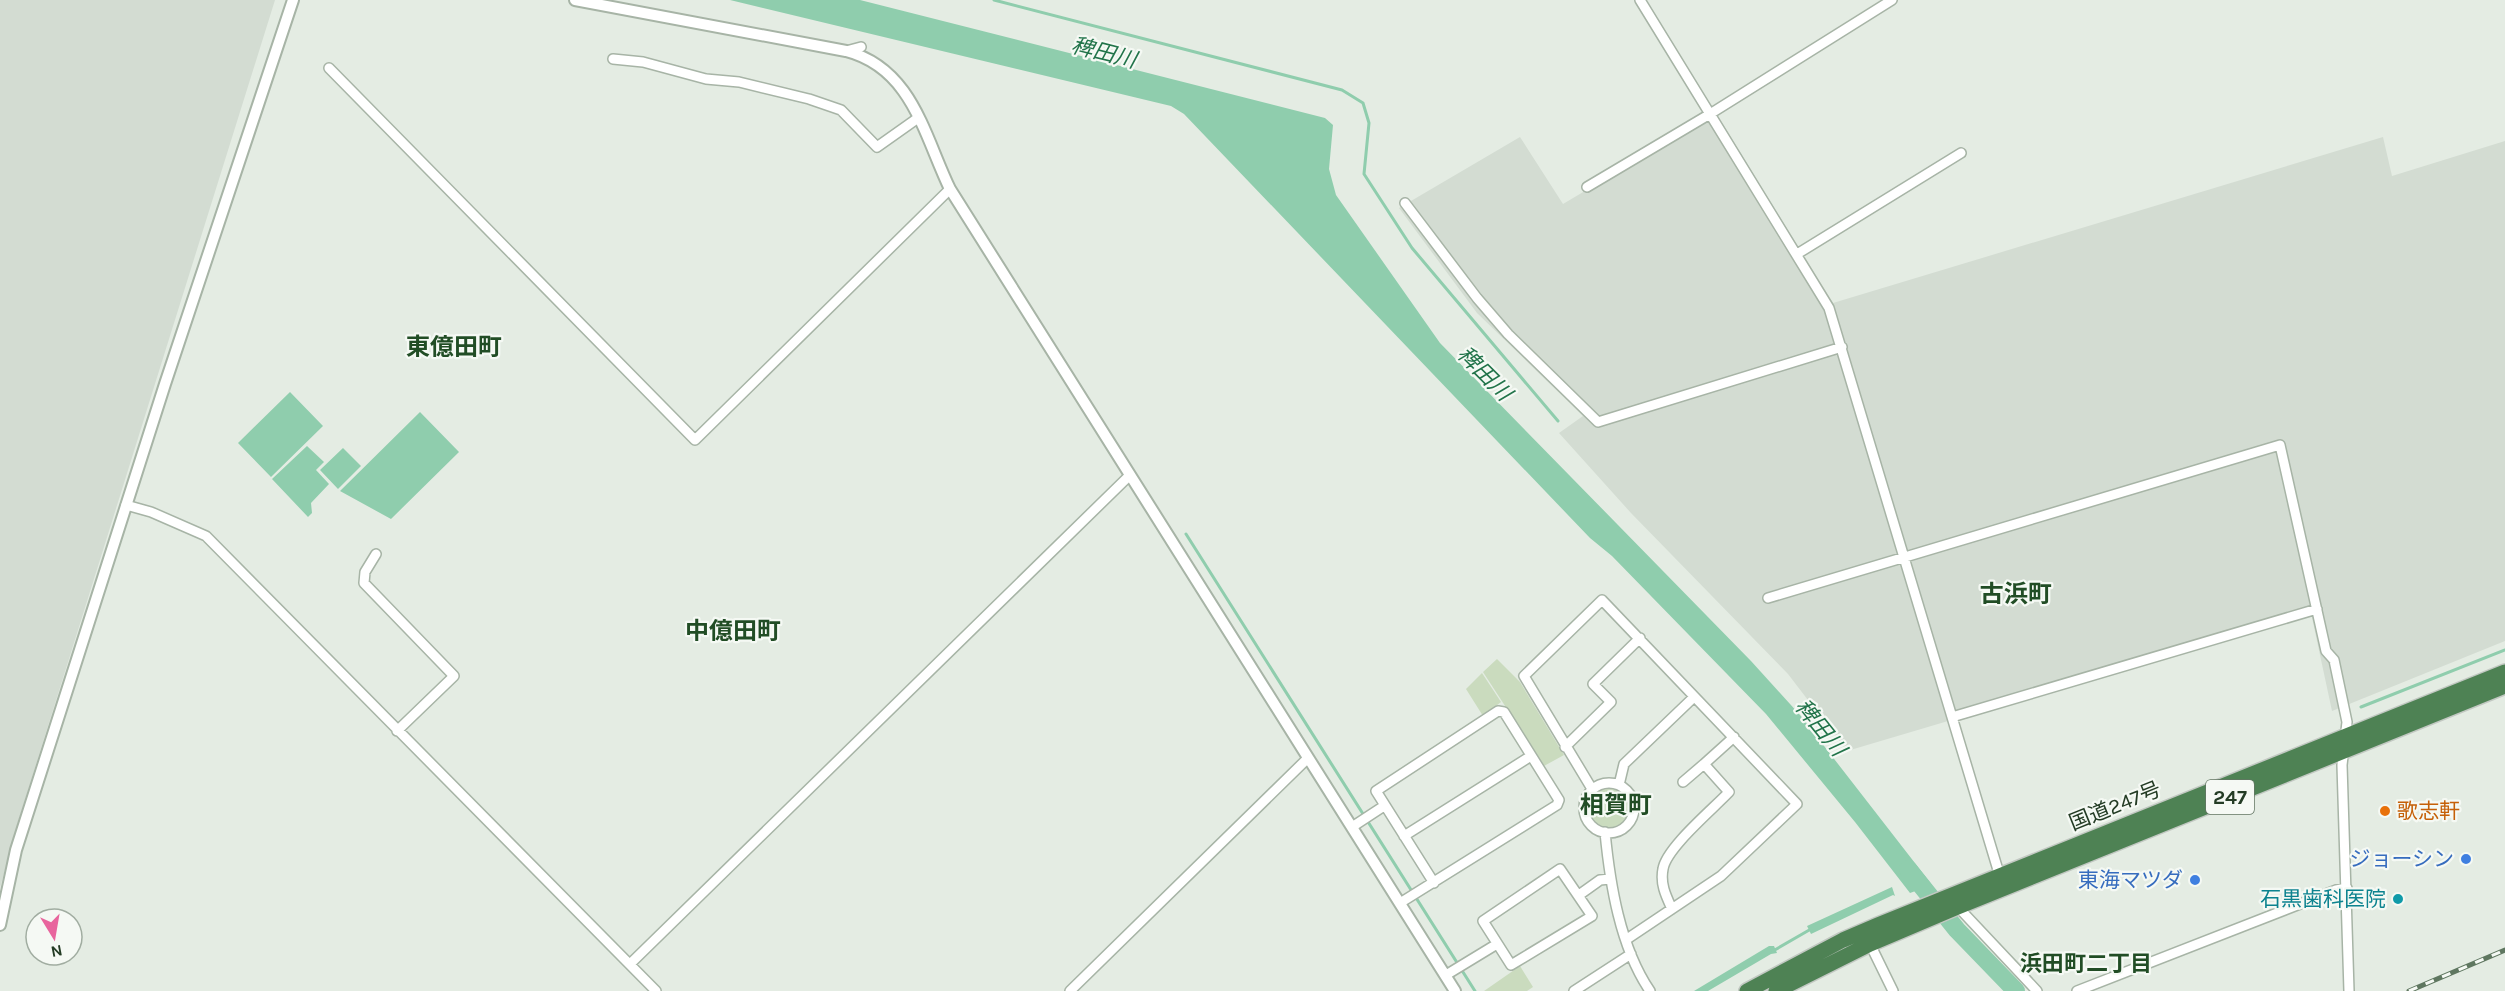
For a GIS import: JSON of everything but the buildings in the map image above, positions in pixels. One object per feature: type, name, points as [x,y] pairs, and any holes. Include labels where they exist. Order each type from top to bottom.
[{"type":"highway","name":"国道247号","points":[[1747,991],[1843,940],[1953,904],[2345,736],[2505,672]]},
{"type":"highway","name":"国道247号","points":[[2002,882],[2343,752],[2505,686]]},
{"type":"highway","name":"国道247号","points":[[1783,989],[1921,915]]},
{"type":"street","points":[[0,925],[16,850],[126,505],[293,0]]},
{"type":"street","points":[[575,0],[846,51],[858,54],[883,67],[896,78],[918,118],[950,189],[1308,758],[1357,824],[1450,972],[1455,991]]},
{"type":"street","points":[[1640,0],[1829,308],[2002,882]]},
{"type":"street","points":[[1587,186],[1710,114],[1892,0]]},
{"type":"street","points":[[846,51],[861,47]]},
{"type":"street","points":[[613,59],[643,62],[706,79],[739,82],[809,99],[840,110],[877,147],[918,118]]},
{"type":"street","points":[[329,68],[695,440],[950,189]]},
{"type":"street","points":[[1797,254],[1961,153]]},
{"type":"street","points":[[1406,203],[1477,298],[1508,334],[1598,422],[1842,347]]},
{"type":"street","points":[[1768,598],[2280,445],[2326,651],[2334,660],[2347,722],[2343,752],[2349,991]]},
{"type":"street","points":[[630,964],[1130,475]]},
{"type":"street","points":[[126,505],[151,512],[206,536],[656,991]]},
{"type":"street","points":[[376,554],[365,572],[364,583],[453,676],[397,731]]},
{"type":"street","points":[[1592,789],[1524,676],[1602,600],[1797,804],[1721,876],[1627,939]]},
{"type":"street","points":[[1952,717],[2317,609]]},
{"type":"street","points":[[1565,747],[1611,702],[1593,684],[1640,638]]},
{"type":"street","points":[[1619,785],[1624,764],[1694,697]]},
{"type":"street","points":[[1405,901],[1434,883],[1557,805],[1559,800],[1504,712],[1498,711],[1376,791],[1434,883]]},
{"type":"street","points":[[1683,782],[1734,737]]},
{"type":"street","points":[[1404,837],[1531,756]]},
{"type":"street","points":[[1070,991],[1308,758]]},
{"type":"street","points":[[1672,909],[1664,893],[1662,880],[1663,867],[1670,852],[1729,792],[1704,764]]},
{"type":"street","points":[[1608,783],[1619,785],[1629,793],[1633,801],[1632,817],[1621,829],[1605,832],[1597,830],[1586,818],[1584,802],[1592,789],[1608,783]]},
{"type":"street","points":[[1357,824],[1384,806]]},
{"type":"street","points":[[1605,832],[1610,879],[1631,954],[1650,991]]},
{"type":"street","points":[[1560,869],[1592,916],[1510,965],[1497,944],[1484,921],[1560,869]]},
{"type":"street","points":[[1579,895],[1600,880],[1610,879]]},
{"type":"street","points":[[2077,991],[2346,888]]},
{"type":"street","points":[[1953,904],[2037,991]]},
{"type":"street","points":[[1450,972],[1497,944]]},
{"type":"street","points":[[1870,944],[1893,991]]},
{"type":"street","points":[[1574,991],[1631,954]]},
{"type":"shaded area","points":[[0,0],[275,0],[18,822],[0,888]]},
{"type":"shaded area","points":[[730,0],[860,0],[1325,118],[1333,125],[1329,169],[1336,195],[1440,343],[1751,661],[1800,715],[1932,885],[1910,893],[1766,714],[1612,556],[1590,538],[1184,114],[1171,106]]},
{"type":"shaded area","points":[[1716,113],[1833,303],[2383,137],[2392,176],[2505,141],[2505,641],[2332,711],[2311,613],[1847,751],[1788,674],[1631,513],[1559,433],[1583,416],[1477,313],[1399,208],[1520,137],[1563,204]]},
{"type":"shaded area","points":[[290,392],[323,426],[271,477],[238,443]]},
{"type":"shaded area","points":[[420,412],[459,452],[391,519],[340,491]]},
{"type":"shaded area","points":[[307,446],[324,462],[316,470],[329,484],[311,503],[312,513],[308,517],[272,479]]},
{"type":"shaded area","points":[[343,448],[361,466],[338,489],[320,470]]},
{"type":"shaded area","points":[[1497,659],[1520,682],[1564,755],[1544,766],[1483,672]]},
{"type":"shaded area","points":[[1482,673],[1501,702],[1483,716],[1466,689]]},
{"type":"shaded area","points":[[1609,788],[1624,794],[1630,809],[1624,824],[1609,830],[1594,824],[1588,809],[1594,794]]},
{"type":"shaded area","points":[[1892,887],[1895,896],[1811,934],[1807,926]]},
{"type":"shaded area","points":[[1769,946],[1774,946],[1777,953],[1771,954],[1708,991],[1694,991]]},
{"type":"shaded area","points":[[1520,966],[1533,987],[1527,991],[1484,991]]},
{"type":"waterway","points":[[994,0],[1342,90],[1363,103],[1369,123],[1364,174],[1412,248],[1558,421]]},
{"type":"waterway","points":[[1186,534],[1475,991]]},
{"type":"waterway","points":[[2361,707],[2505,650]]},
{"type":"waterway","name":"稗田川","points":[[1908,869],[1957,930],[2016,991]]},
{"type":"waterway","points":[[1773,951],[1811,929]]},
{"type":"railway","points":[[2409,991],[2505,950]]},
{"type":"place","name":"歌志軒","points":[[2385,811]]},
{"type":"place","name":"ジョーシン","points":[[2466,859]]},
{"type":"place","name":"東海マツダ","points":[[2195,880]]},
{"type":"place","name":"石黒歯科医院","points":[[2398,899]]},
{"type":"district","name":"東億田町","points":[[454,347]]},
{"type":"district","name":"古浜町","points":[[2016,594]]},
{"type":"district","name":"中億田町","points":[[733,631]]},
{"type":"district","name":"相賀町","points":[[1616,805]]},
{"type":"district","name":"浜田町二丁目","points":[[2086,963]]}]
